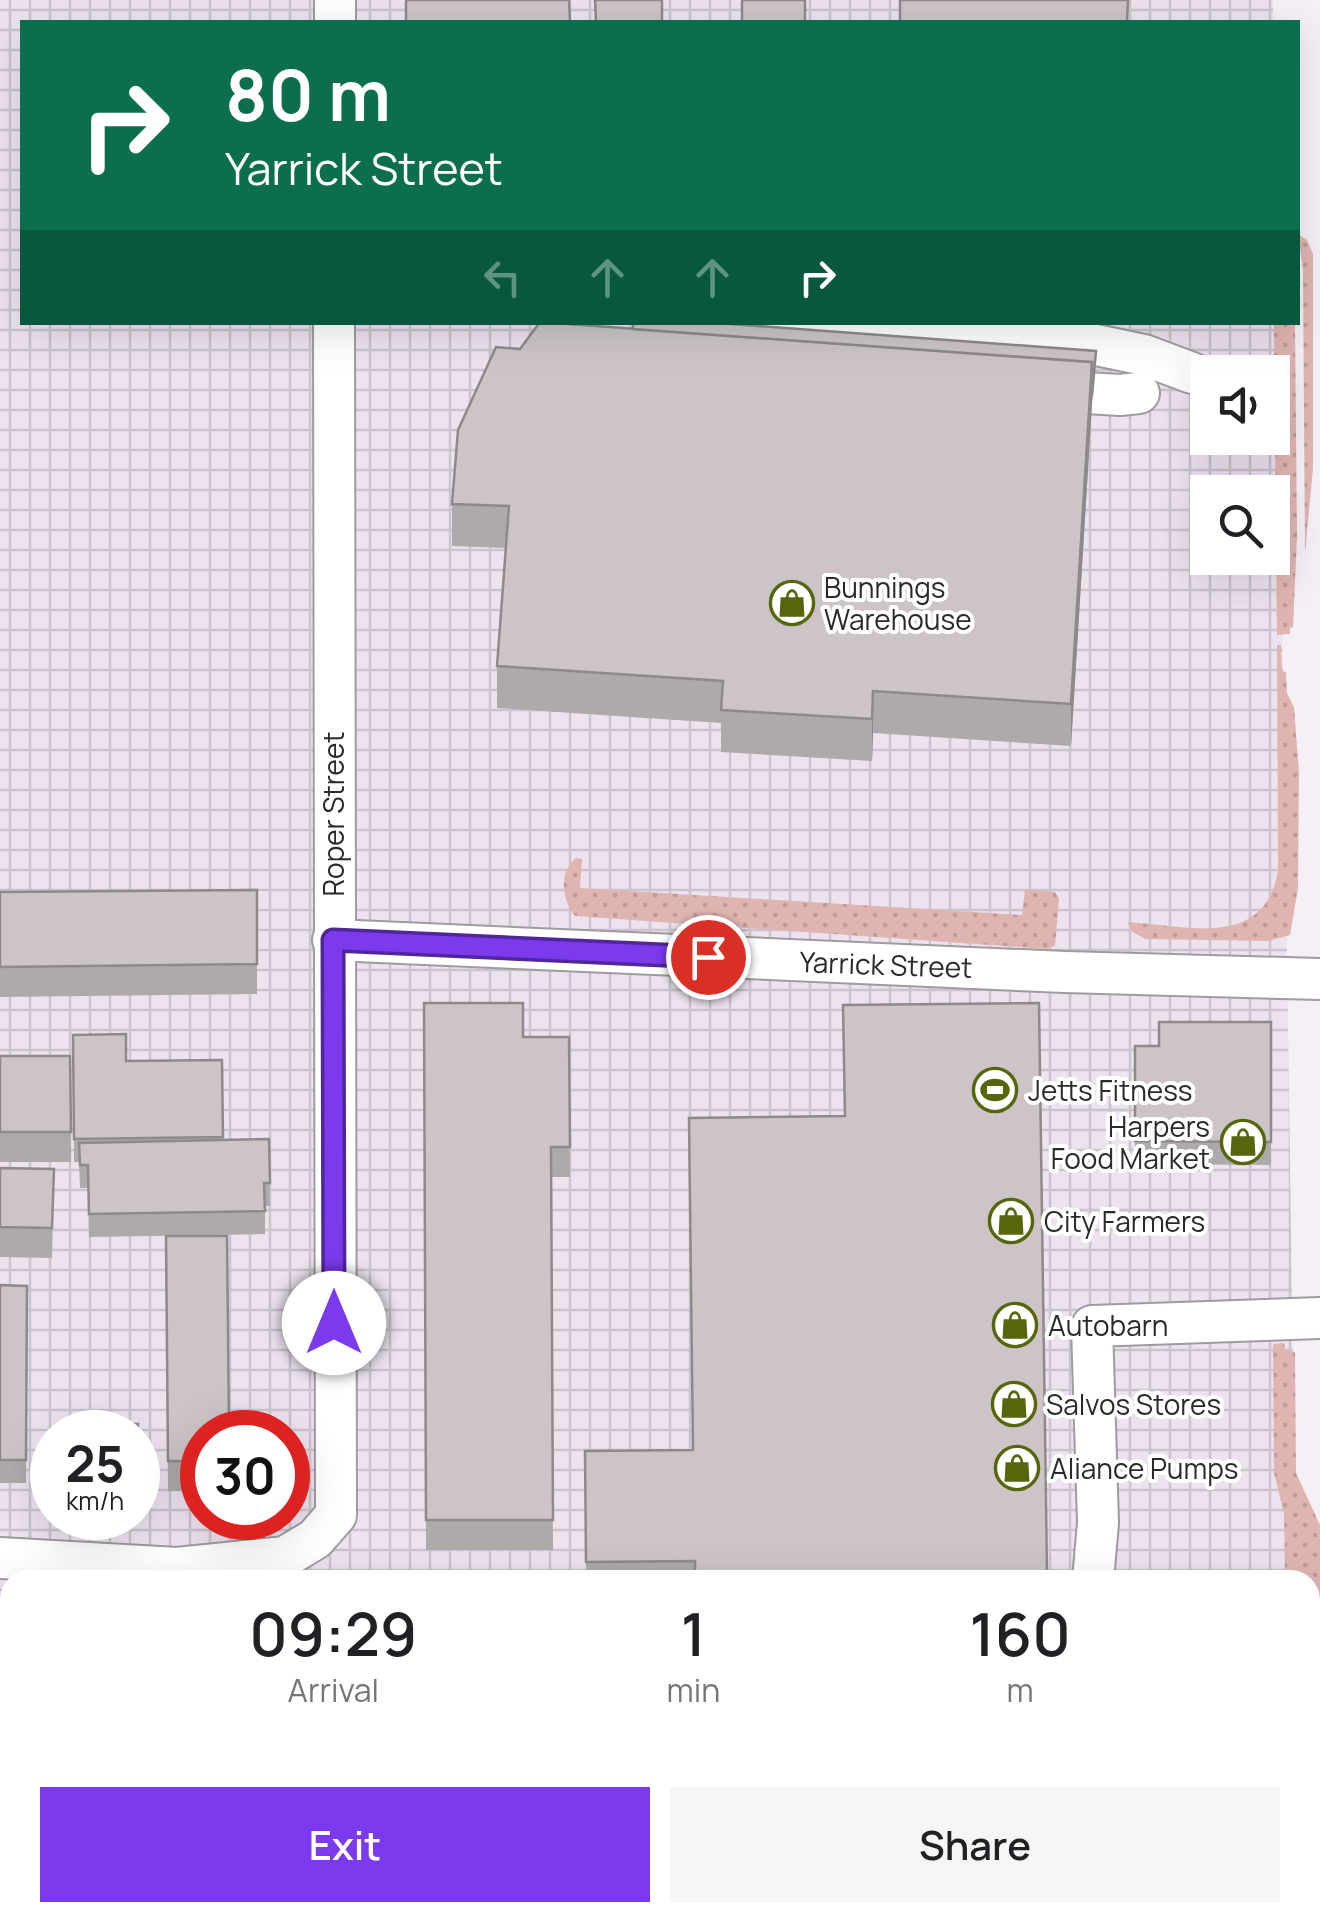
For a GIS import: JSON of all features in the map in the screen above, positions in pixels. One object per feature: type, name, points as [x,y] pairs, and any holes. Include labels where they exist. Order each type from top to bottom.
[{"type":"street","name":"Roper Street","points":[[0,1558],[177,1568],[285,1557],[315,1539],[336,1515],[334,325]]},
{"type":"street","points":[[829,325],[1082,342],[1144,355],[1190,372]]},
{"type":"street","points":[[992,386],[1120,395],[1139,392]]},
{"type":"street","name":"Yarrick Street","points":[[333,940],[1320,980]]},
{"type":"street","points":[[1094,1570],[1098,1523],[1092,1326],[1320,1318]]},
{"type":"shaded area","points":[[0,0],[1273,0],[1273,20],[20,20],[20,325],[1278,325],[1278,355],[1190,355],[1190,455],[1280,455],[1280,475],[1190,475],[1190,575],[1282,575],[1296,1570],[0,1570]]},
{"type":"shaded area","points":[[1300,235],[1307,240],[1313,254],[1313,468],[1305,553]]},
{"type":"shaded area","points":[[1274,325],[1295,325],[1297,536],[1290,634],[1277,635],[1276,575],[1290,575],[1290,475],[1275,475],[1275,455],[1290,455],[1290,355],[1274,355]]},
{"type":"shaded area","points":[[1277,645],[1281,645],[1282,671],[1286,672],[1287,693],[1294,707],[1299,772],[1298,888],[1290,935],[1268,941],[1145,939],[1133,932],[1127,922],[1219,928],[1240,923],[1257,913],[1270,896],[1278,871]]},
{"type":"shaded area","points":[[576,858],[582,859],[580,888],[1022,915],[1025,889],[1055,892],[1059,899],[1055,946],[1047,949],[575,916],[567,902],[564,878]]},
{"type":"shaded area","points":[[1284,1343],[1285,1350],[1295,1352],[1296,1473],[1320,1525],[1320,1570],[1285,1570],[1284,1514],[1274,1473],[1273,1344]]},
{"type":"building","points":[[406,0],[569,0],[570,20],[406,20]]},
{"type":"building","points":[[595,0],[662,0],[662,20],[596,20]]},
{"type":"building","points":[[742,0],[805,0],[805,20],[742,20]]},
{"type":"building","points":[[900,0],[1128,0],[1127,20],[900,20]]},
{"type":"building","name":"Bunnings Warehouse","points":[[538,325],[581,325],[1092,362],[1071,704],[873,691],[872,719],[721,710],[723,681],[497,666],[509,506],[452,504],[458,430],[496,347],[520,349]]},
{"type":"building","points":[[633,325],[745,325],[1096,351],[1092,396],[1092,362],[633,329]]},
{"type":"building","points":[[257,890],[257,964],[0,967],[0,892]]},
{"type":"building","points":[[424,1003],[523,1003],[523,1037],[569,1037],[570,1147],[551,1147],[553,1520],[426,1520]]},
{"type":"building","points":[[1039,1003],[1047,1570],[695,1570],[695,1561],[586,1562],[585,1451],[693,1450],[689,1118],[845,1116],[843,1005]]},
{"type":"building","points":[[1159,1022],[1271,1022],[1271,1142],[1135,1141],[1135,1046],[1159,1046]]},
{"type":"building","points":[[126,1034],[126,1061],[222,1060],[223,1137],[74,1139],[73,1035]]},
{"type":"building","points":[[0,1056],[70,1056],[71,1132],[0,1132]]},
{"type":"building","points":[[269,1139],[270,1183],[264,1183],[265,1211],[89,1214],[88,1165],[80,1165],[79,1143]]},
{"type":"building","points":[[0,1168],[54,1169],[52,1228],[0,1227]]},
{"type":"building","points":[[166,1236],[227,1236],[229,1410],[180,1410],[180,1461],[168,1461]]},
{"type":"building","points":[[0,1285],[27,1286],[26,1460],[0,1460]]},
{"type":"place","name":"Bunnings Warehouse","points":[[792,603]]},
{"type":"place","name":"Jetts Fitness","points":[[995,1090]]},
{"type":"place","name":"Harpers Food Market","points":[[1243,1142]]},
{"type":"place","name":"City Farmers","points":[[1011,1221]]},
{"type":"place","name":"Autobarn","points":[[1015,1325]]},
{"type":"place","name":"Salvos Stores","points":[[1014,1404]]},
{"type":"place","name":"Aliance Pumps","points":[[1017,1468]]},
{"type":"route","points":[[334,1323],[333,940],[708,957]]}]
